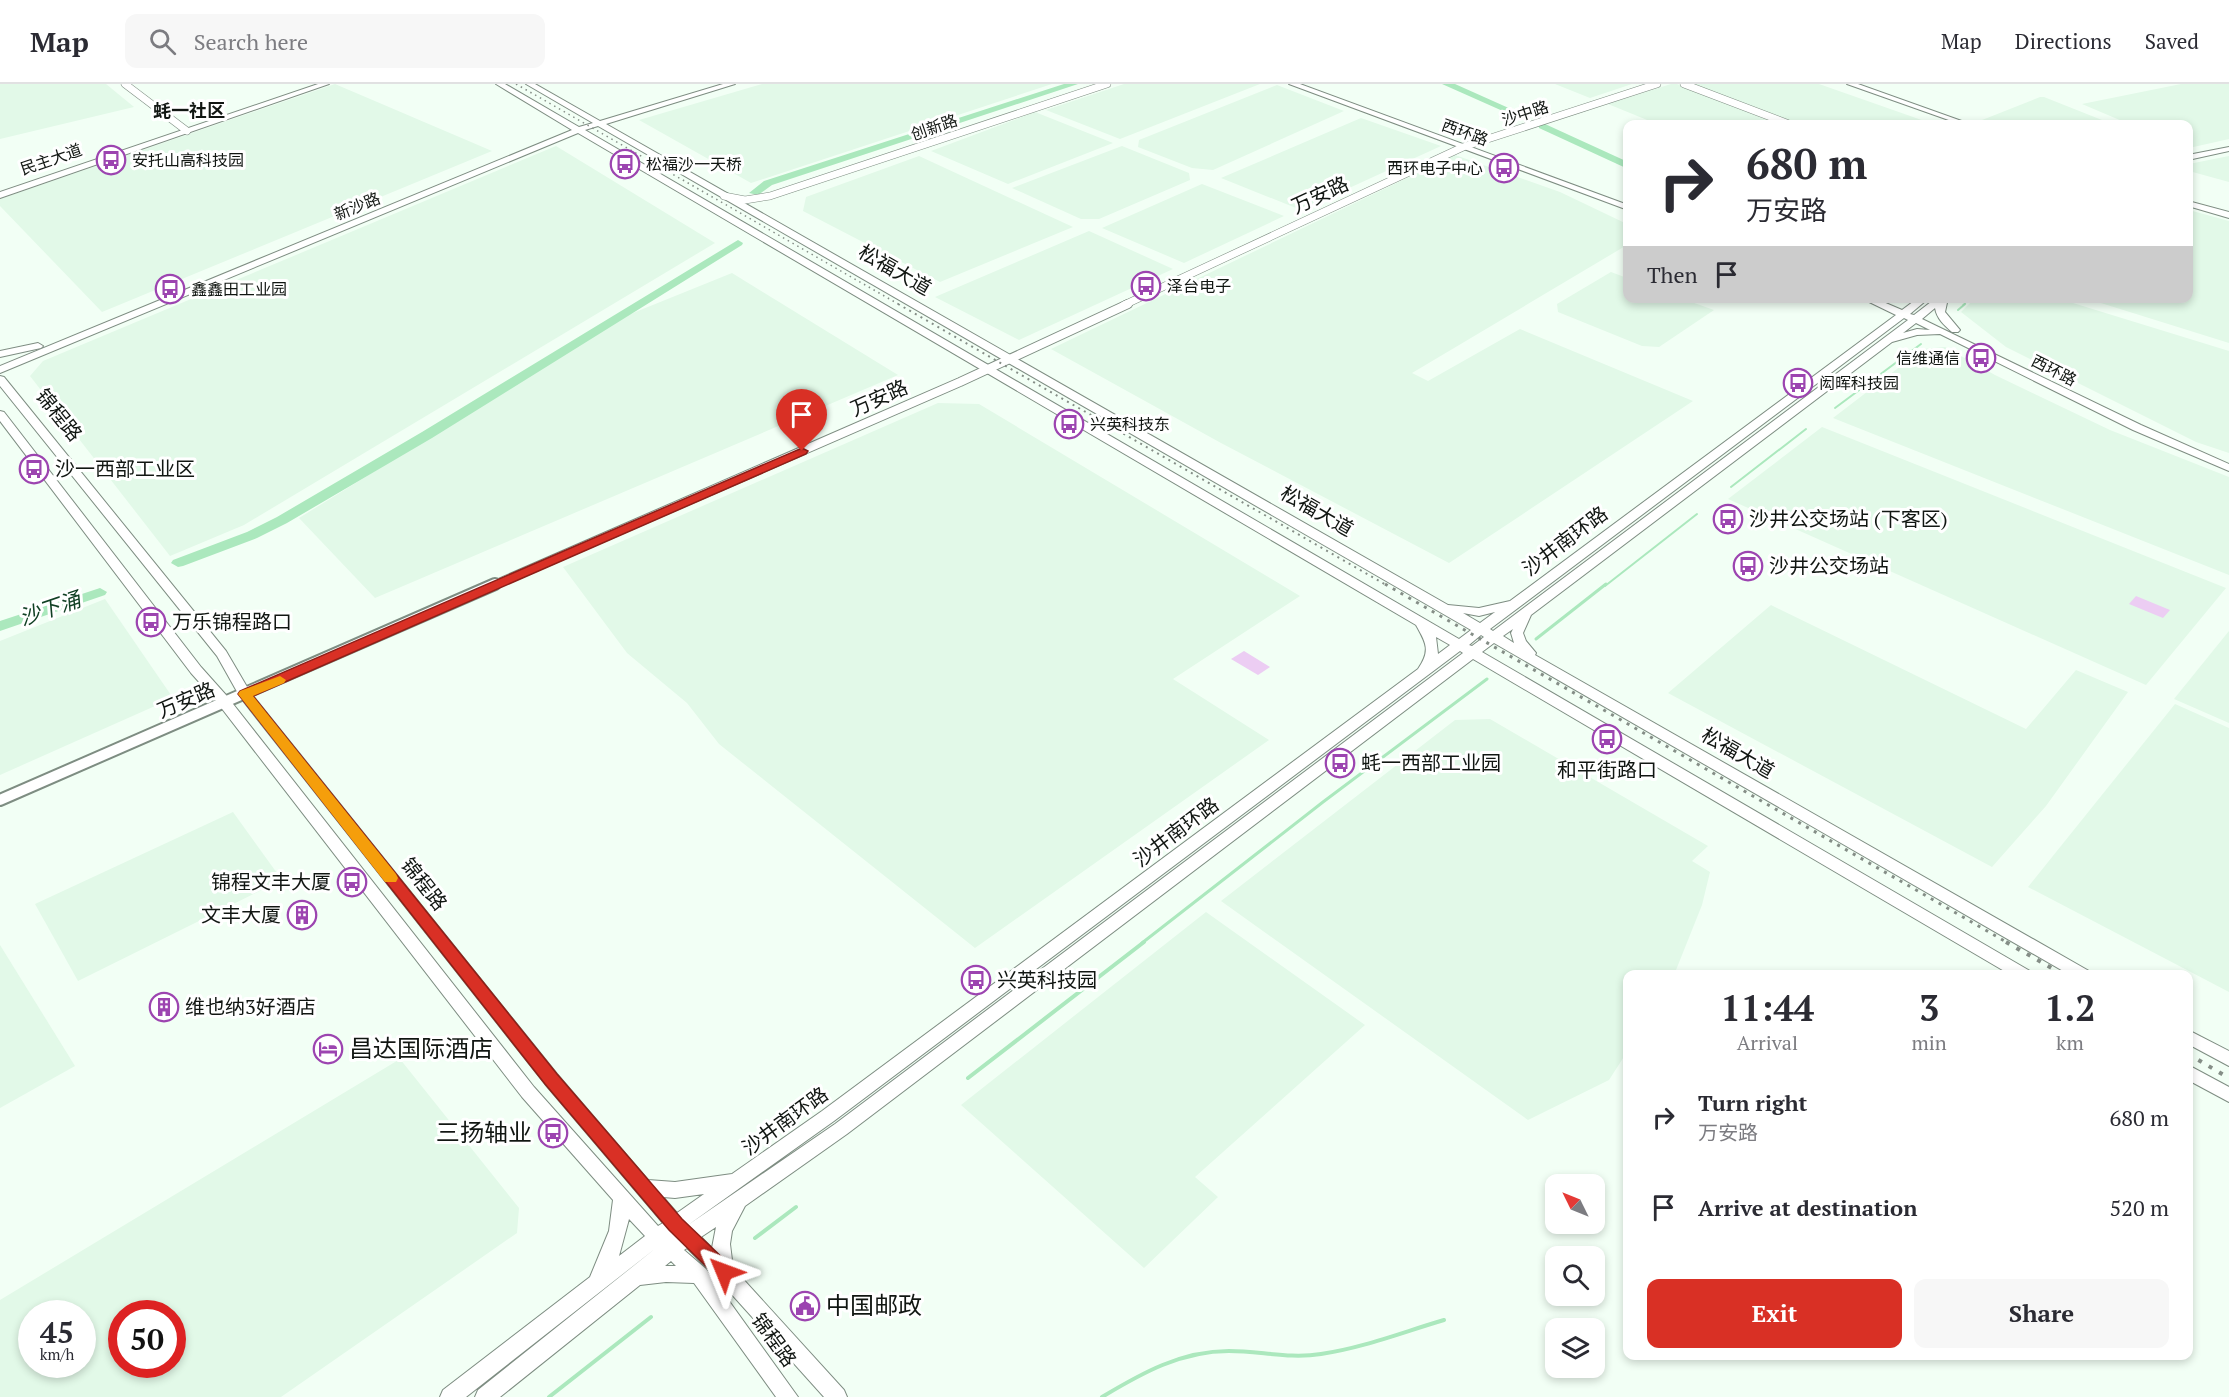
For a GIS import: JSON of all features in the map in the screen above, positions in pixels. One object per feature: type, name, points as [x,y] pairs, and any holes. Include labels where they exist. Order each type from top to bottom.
[{"type":"main road","name":"民主大道","points":[[0,194],[315,84]]},
{"type":"main road","name":"民主大道","points":[[185,130],[325,84]]},
{"type":"main road","name":"松福大道","points":[[500,84],[556,124],[575,128],[2015,970]]},
{"type":"main road","name":"松福大道","points":[[530,84],[2074,970]]},
{"type":"main road","name":"新沙路","points":[[0,364],[575,128],[719,84]]},
{"type":"main road","name":"新沙路","points":[[628,111],[731,84]]},
{"type":"main road","name":"西环路","points":[[1293,84],[1623,201]]},
{"type":"main road","name":"西环路","points":[[1304,84],[1623,206]]},
{"type":"main road","points":[[1844,84],[1948,120]]},
{"type":"main road","points":[[1851,84],[1954,120]]},
{"type":"main road","points":[[574,110],[602,113],[628,111]]},
{"type":"main road","points":[[618,136],[614,124],[628,111]]},
{"type":"main road","points":[[543,141],[556,124]]},
{"type":"main road","points":[[543,141],[576,137],[597,141]]},
{"type":"main road","name":"新沙路","points":[[1,377],[10,368],[28,358],[543,141]]},
{"type":"main road","points":[[2193,150],[2229,143]]},
{"type":"main road","points":[[2193,157],[2229,149]]},
{"type":"main road","points":[[2193,206],[2229,216]]},
{"type":"main road","points":[[1872,303],[1878,307],[1882,315],[1878,339],[1922,332],[1961,342]]},
{"type":"main road","name":"西环路","points":[[1882,303],[1911,311],[1955,330],[2135,421],[2229,461]]},
{"type":"main road","name":"西环路","points":[[1896,303],[1961,342],[2168,443],[2229,468]]},
{"type":"main road","name":"沙井南环路","points":[[450,1397],[597,1284],[682,1231],[737,1181],[855,1096],[1460,645],[1489,633],[1524,607],[1878,339],[1911,311],[1931,303]]},
{"type":"main road","points":[[1942,303],[1941,315],[1955,330]]},
{"type":"main road","points":[[0,354],[54,341]]},
{"type":"main road","name":"锦程路","points":[[1,377],[222,654],[243,692],[544,1070],[682,1231],[724,1272],[837,1397]]},
{"type":"main road","name":"锦程路","points":[[0,414],[196,669],[223,700],[528,1092],[622,1198],[699,1275],[788,1397]]},
{"type":"main road","points":[[1434,602],[1479,612],[1524,607],[1517,628],[1518,637],[1529,652],[1546,666]]},
{"type":"main road","points":[[1409,615],[1430,635],[1434,645],[1430,662],[1414,680]]},
{"type":"main road","name":"沙井南环路","points":[[682,1231],[739,1201],[842,1129],[1474,653],[1489,633]]},
{"type":"main road","points":[[1445,675],[1458,669],[1479,666],[1496,669],[1512,676]]},
{"type":"main road","points":[[2193,1039],[2229,1059]]},
{"type":"main road","points":[[2193,1075],[2229,1095]]},
{"type":"main road","points":[[643,1187],[686,1189],[737,1181]]},
{"type":"main road","points":[[597,1284],[617,1241],[622,1221],[622,1198]]},
{"type":"main road","points":[[724,1272],[719,1244],[723,1228],[739,1201]]},
{"type":"main road","name":"沙井南环路","points":[[485,1397],[637,1276],[665,1243]]},
{"type":"main road","points":[[637,1276],[699,1275]]},
{"type":"street","points":[[125,84],[185,130]]},
{"type":"street","name":"创新路","points":[[724,196],[751,200],[770,196],[1107,84]]},
{"type":"street","name":"沙中路","points":[[1464,145],[1647,84]]},
{"type":"street","name":"沙中路","points":[[1464,145],[1656,84]]},
{"type":"street","points":[[1684,84],[1779,120]]},
{"type":"street","name":"万安路","points":[[0,793],[243,692],[985,369],[1464,145]]},
{"type":"street","points":[[759,216],[755,207],[770,196]]},
{"type":"street","name":"万安路","points":[[0,800],[223,700]]},
{"type":"shaded area","points":[[0,84],[106,84],[134,107],[0,139]]},
{"type":"shaded area","points":[[335,84],[492,151],[102,312],[0,206],[0,199]]},
{"type":"shaded area","points":[[762,84],[1052,84],[751,183],[639,120]]},
{"type":"shaded area","points":[[1124,84],[1260,84],[1120,139],[1046,110]]},
{"type":"shaded area","points":[[1555,84],[1632,84],[1590,98]]},
{"type":"shaded area","points":[[1677,84],[1772,120],[1647,120],[1608,104]]},
{"type":"shaded area","points":[[1691,84],[1819,84],[1922,120],[1788,120]]},
{"type":"shaded area","points":[[2181,84],[2229,84],[2229,139],[2193,147],[2193,120],[2120,120],[2082,104]]},
{"type":"shaded area","points":[[1277,85],[1344,111],[1213,170],[1192,168],[1138,147],[1139,140]]},
{"type":"shaded area","points":[[2044,97],[2102,120],[1982,120]]},
{"type":"shaded area","points":[[1035,112],[1113,143],[1008,184],[931,151]]},
{"type":"shaded area","points":[[1361,118],[1441,146],[1301,210],[1221,178]]},
{"type":"shaded area","name":"沙一西部工业区","points":[[556,146],[715,243],[244,525],[170,556],[30,376],[43,361]]},
{"type":"shaded area","points":[[1122,146],[1189,173],[1190,180],[1099,219],[1081,219],[1012,188]]},
{"type":"shaded area","points":[[1455,155],[1560,192],[1623,222],[1623,247],[1412,373],[1428,381],[1520,329],[1693,401],[1449,563],[1221,443],[1051,349]]},
{"type":"shaded area","points":[[919,156],[1073,227],[940,282],[803,211],[806,197]]},
{"type":"shaded area","points":[[2229,156],[2229,182],[2193,172],[2193,163]]},
{"type":"shaded area","points":[[1202,184],[1284,216],[1184,263],[1102,228]]},
{"type":"shaded area","points":[[2193,211],[2229,221],[2229,343],[2101,303],[2193,303]]},
{"type":"shaded area","points":[[1089,231],[1173,269],[1019,340],[935,297]]},
{"type":"shaded area","points":[[1611,272],[1623,276],[1623,303],[1694,303],[1714,310],[1659,347],[1642,346],[1558,312],[1557,304]]},
{"type":"shaded area","points":[[732,273],[898,375],[375,598],[299,518],[628,315]]},
{"type":"shaded area","points":[[1970,303],[2073,303],[2229,351],[2229,453],[2196,442],[2006,347],[1961,312]]},
{"type":"shaded area","points":[[1945,347],[1995,375],[2110,430],[2229,477],[2229,575],[1833,418],[1923,349]]},
{"type":"shaded area","points":[[938,403],[979,404],[1300,596],[1173,679],[1269,740],[975,948],[719,744],[687,703],[627,653],[563,567]]},
{"type":"shaded area","points":[[1822,427],[2226,588],[2146,685],[1728,499]]},
{"type":"shaded area","points":[[2136,596],[2170,610],[2163,618],[2129,604]]},
{"type":"shaded area","points":[[105,599],[173,698],[0,775],[0,641]]},
{"type":"shaded area","points":[[1771,605],[2026,729],[2076,670],[2128,692],[2046,806],[1992,867],[1668,693]]},
{"type":"shaded area","points":[[2229,631],[2229,723],[2174,699]]},
{"type":"shaded area","points":[[1244,651],[1270,667],[1258,675],[1231,659]]},
{"type":"shaded area","points":[[2175,704],[2229,728],[2229,992],[2193,973],[2193,970],[2187,970],[2028,887]]},
{"type":"shaded area","points":[[1490,719],[1708,846],[1692,861],[1710,872],[1702,905],[1676,970],[1623,970],[1623,1058],[1609,1080],[1528,1120],[1221,901],[1455,720]]},
{"type":"shaded area","points":[[233,812],[282,880],[78,981],[35,904]]},
{"type":"shaded area","points":[[1206,912],[1365,1025],[1195,1177],[1218,1197],[1144,1268],[961,1105]]},
{"type":"shaded area","points":[[0,945],[75,1066],[0,1108]]},
{"type":"shaded area","points":[[400,1059],[519,1208],[517,1233],[281,1397],[0,1397],[0,1300]]},
{"type":"waterway","points":[[754,193],[768,183],[1073,84]]},
{"type":"waterway","points":[[1447,84],[1526,118]]},
{"type":"waterway","points":[[1542,126],[1623,164]]},
{"type":"waterway","points":[[178,563],[252,535],[282,520],[427,435],[738,243]]},
{"type":"waterway","points":[[1958,310],[1965,304]]},
{"type":"waterway","points":[[1835,408],[1921,344]]},
{"type":"waterway","points":[[1731,487],[1806,429]]},
{"type":"waterway","points":[[1605,586],[1697,514]]},
{"type":"waterway","points":[[1536,639],[1606,584]]},
{"type":"waterway","name":"沙下涌","points":[[0,626],[100,592]]},
{"type":"waterway","points":[[1142,943],[1323,802],[1487,679]]},
{"type":"waterway","points":[[968,1078],[1144,942]]},
{"type":"waterway","points":[[755,1238],[796,1207]]},
{"type":"waterway","points":[[549,1397],[651,1317]]},
{"type":"waterway","points":[[1102,1397],[1162,1365],[1195,1355],[1229,1351],[1297,1356],[1321,1354],[1368,1344],[1444,1320]]},
{"type":"railway","points":[[516,84],[900,305]]},
{"type":"railway","points":[[898,304],[1388,586]]},
{"type":"railway","points":[[1385,584],[2008,943]]},
{"type":"railway","points":[[2006,942],[2055,970]]},
{"type":"railway","points":[[2193,1057],[2229,1078]]},
{"type":"slow traffic","points":[[280,680],[245,694],[390,878]]},
{"type":"place","name":"安托山高科技园","points":[[111,160]]},
{"type":"place","name":"松福沙一天桥","points":[[625,164]]},
{"type":"place","name":"西环电子中心","points":[[1504,168]]},
{"type":"place","name":"泽台电子","points":[[1146,286]]},
{"type":"place","name":"鑫鑫田工业园","points":[[170,289]]},
{"type":"place","name":"信维通信","points":[[1981,358]]},
{"type":"place","name":"闳晖科技园","points":[[1798,383]]},
{"type":"place","name":"兴英科技东","points":[[1069,424]]},
{"type":"place","name":"沙一西部工业区","points":[[34,469]]},
{"type":"place","name":"沙井公交场站 (下客区)","points":[[1728,519]]},
{"type":"place","name":"沙井公交场站","points":[[1748,566]]},
{"type":"place","name":"万乐锦程路口","points":[[151,622]]},
{"type":"place","name":"和平街路口","points":[[1607,739]]},
{"type":"place","name":"蚝一西部工业园","points":[[1340,763]]},
{"type":"place","name":"锦程文丰大厦","points":[[352,882]]},
{"type":"place","name":"文丰大厦","points":[[302,915]]},
{"type":"place","name":"兴英科技园","points":[[976,980]]},
{"type":"place","name":"维也纳3好酒店","points":[[164,1007]]},
{"type":"place","name":"昌达国际酒店","points":[[328,1049]]},
{"type":"place","name":"三扬轴业","points":[[553,1133]]},
{"type":"place","name":"中国邮政","points":[[805,1306]]},
{"type":"district","name":"蚝一社区","points":[[189,111]]},
{"type":"route","points":[[724,1272],[676,1225],[551,1079],[245,694],[802,451]]}]
